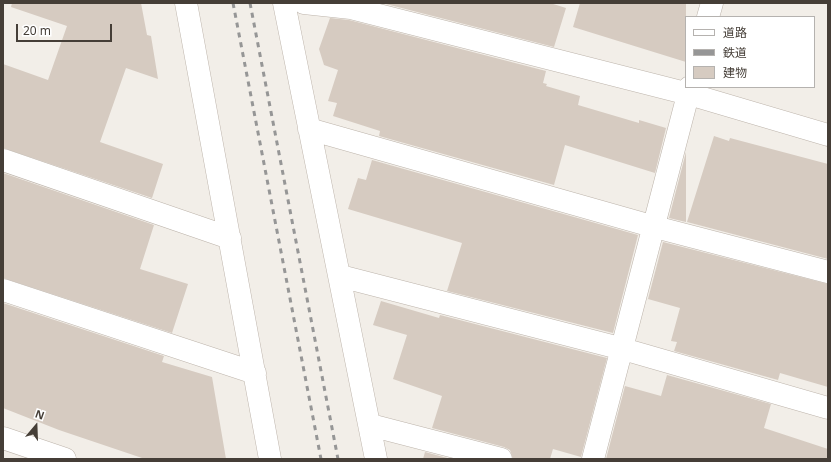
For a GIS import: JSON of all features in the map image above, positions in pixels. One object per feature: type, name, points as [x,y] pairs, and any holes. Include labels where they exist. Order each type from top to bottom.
[{"type":"street","points":[[186,3],[270,459]]},
{"type":"street","points":[[284,3],[376,459]]},
{"type":"street","points":[[304,3],[351,6],[690,90],[828,135]]},
{"type":"street","points":[[708,16],[712,3]]},
{"type":"street","points":[[593,459],[623,350],[690,90]]},
{"type":"street","points":[[309,129],[655,227],[828,272]]},
{"type":"street","points":[[3,160],[230,238]]},
{"type":"street","points":[[340,276],[623,350],[828,408]]},
{"type":"street","points":[[3,290],[255,374]]},
{"type":"street","points":[[370,425],[501,459]]},
{"type":"street","points":[[3,438],[65,459]]},
{"type":"building","points":[[12,3],[141,3],[147,35],[151,36],[158,79],[126,68],[100,142],[163,164],[152,198],[3,148],[3,64],[48,80],[67,26],[11,7]]},
{"type":"building","points":[[382,3],[550,3],[566,8],[554,47]]},
{"type":"building","points":[[580,3],[686,3],[685,62],[573,27]]},
{"type":"building","points":[[330,18],[349,20],[546,71],[543,83],[547,84],[546,86],[580,96],[578,105],[639,123],[639,120],[666,128],[655,173],[565,145],[554,185],[379,136],[380,131],[333,116],[337,103],[328,101],[338,70],[324,65],[319,49]]},
{"type":"building","points":[[714,136],[729,141],[730,138],[828,164],[828,259],[687,222]]},
{"type":"building","points":[[686,152],[686,222],[669,218]]},
{"type":"building","points":[[372,160],[638,235],[613,333],[447,291],[462,243],[348,209],[358,178],[366,180]]},
{"type":"building","points":[[3,173],[154,225],[140,269],[188,284],[172,333],[3,278]]},
{"type":"building","points":[[663,242],[828,284],[828,387],[780,373],[778,380],[674,351],[677,342],[671,341],[680,308],[648,299]]},
{"type":"building","points":[[381,301],[439,318],[440,315],[607,358],[581,457],[553,449],[550,459],[513,459],[510,450],[504,447],[432,428],[442,396],[393,379],[407,335],[373,325]]},
{"type":"building","points":[[3,303],[164,356],[162,362],[212,377],[226,459],[145,459],[59,430],[3,408]]},
{"type":"building","points":[[667,375],[771,404],[764,428],[828,449],[828,459],[606,459],[625,386],[661,396]]},
{"type":"building","points":[[425,452],[451,459],[423,459]]},
{"type":"railway","points":[[233,3],[321,459]]},
{"type":"railway","points":[[250,3],[338,459]]}]
